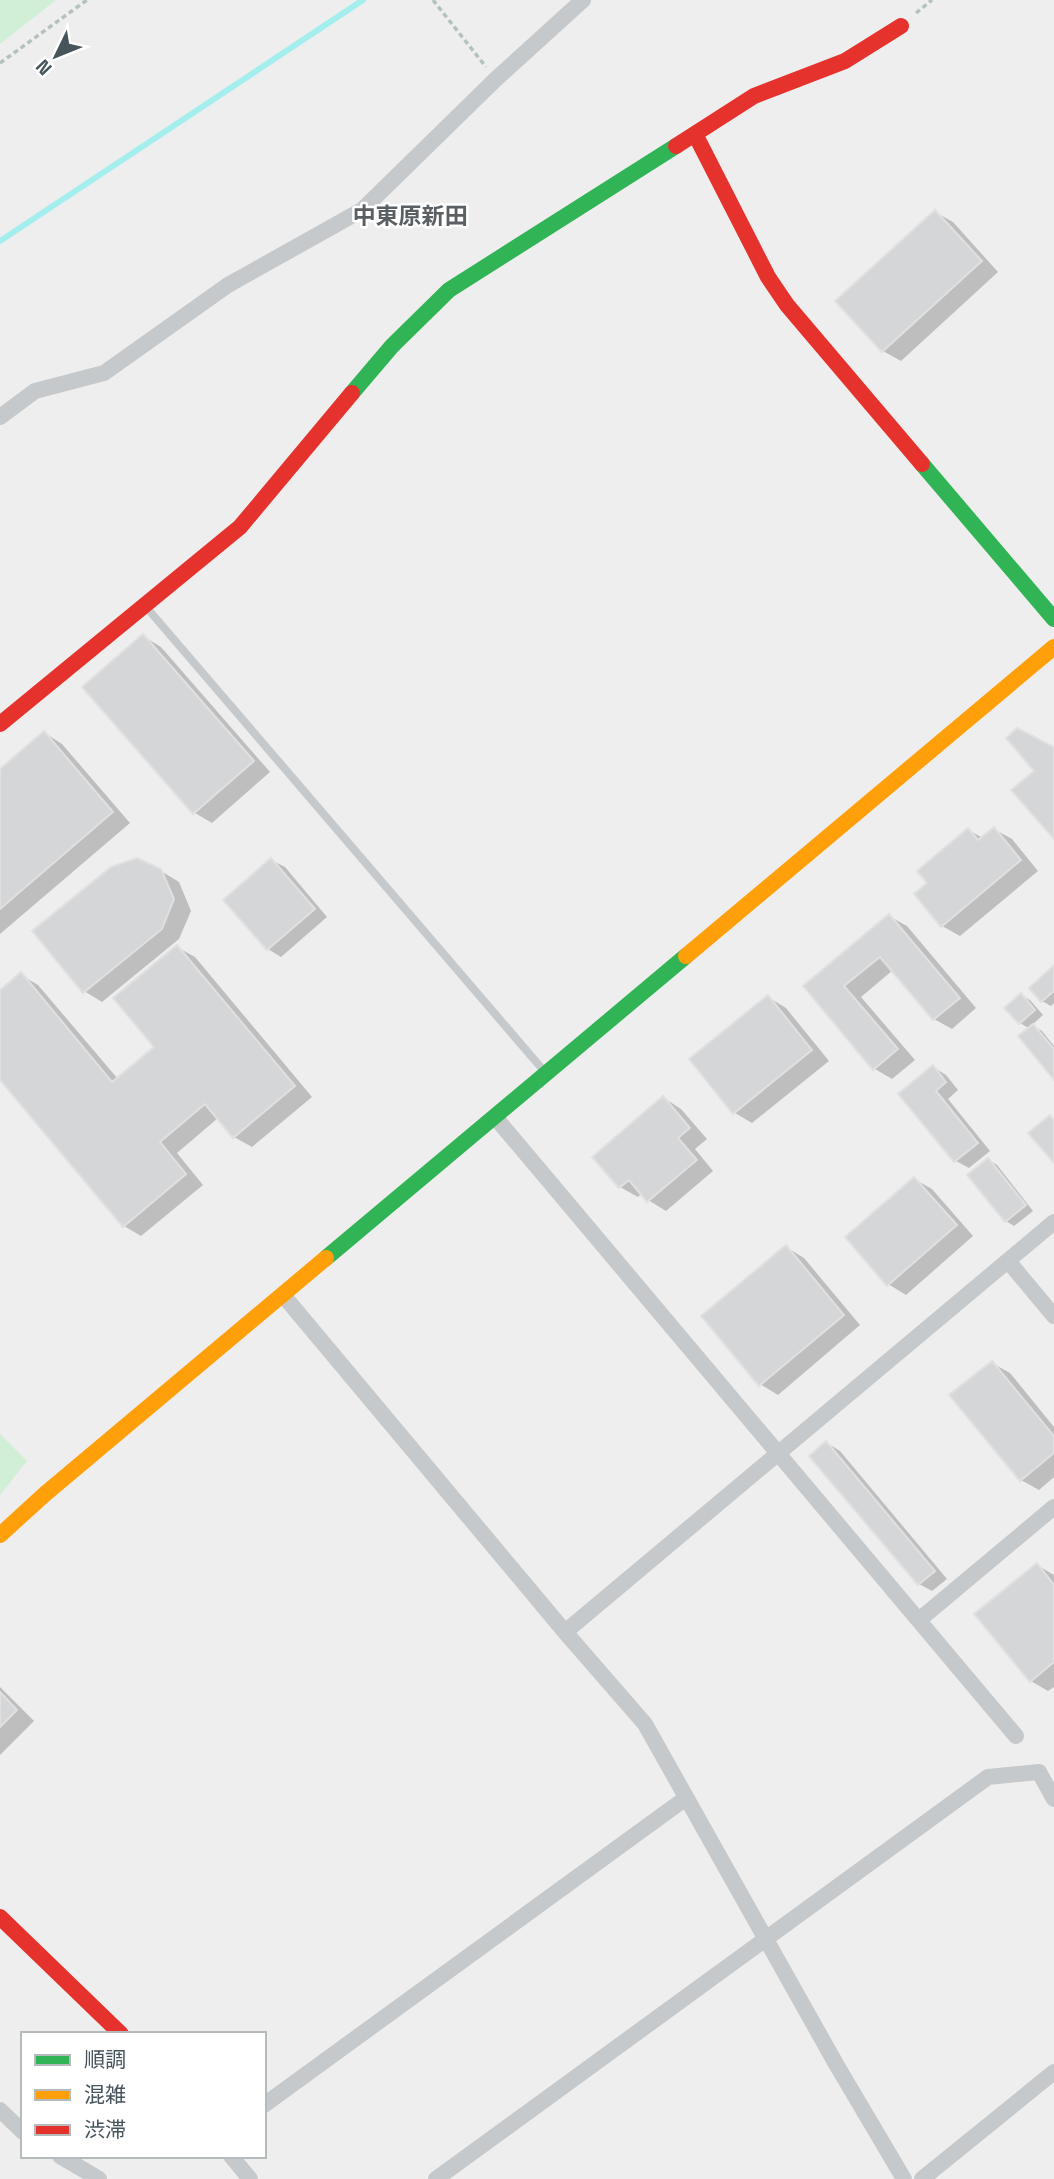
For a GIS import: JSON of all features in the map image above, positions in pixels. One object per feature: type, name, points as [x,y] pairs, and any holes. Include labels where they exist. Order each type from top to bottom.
[{"type":"street","points":[[0,417],[34,391],[104,373],[228,285],[362,209],[496,79],[583,0]]},
{"type":"street","points":[[0,724],[240,527],[391,346],[449,290],[754,96],[845,61],[901,26]]},
{"type":"street","points":[[695,134],[768,277],[787,304],[1054,619]]},
{"type":"street","points":[[0,1535],[45,1494],[1054,647]]},
{"type":"street","points":[[495,1117],[1016,1736]]},
{"type":"street","points":[[565,1632],[1054,1222]]},
{"type":"street","points":[[1008,1261],[1054,1316]]},
{"type":"street","points":[[283,1295],[645,1724],[904,2179]]},
{"type":"street","points":[[919,1620],[1054,1507]]},
{"type":"street","points":[[436,2179],[988,1777],[1039,1772],[1054,1799]]},
{"type":"street","points":[[266,2104],[685,1798]]},
{"type":"street","points":[[0,1917],[119,2032]]},
{"type":"street","points":[[922,2179],[1054,2072]]},
{"type":"street","points":[[0,2110],[21,2130]]},
{"type":"street","points":[[63,2158],[99,2179]]},
{"type":"street","points":[[233,2158],[250,2179]]},
{"type":"lane","points":[[145,605],[546,1073]]},
{"type":"path","points":[[0,63],[88,0]]},
{"type":"path","points":[[433,0],[496,79]]},
{"type":"green space","points":[[0,0],[56,0],[0,44]]},
{"type":"green space","points":[[0,1434],[27,1461],[0,1495]]},
{"type":"building","points":[[935,210],[982,261],[882,352],[835,301]]},
{"type":"building","points":[[143,634],[254,761],[193,814],[82,687]]},
{"type":"building","points":[[1017,728],[1054,747],[1054,839],[1011,790],[1034,771],[1006,738]]},
{"type":"building","points":[[44,731],[113,812],[0,909],[0,769]]},
{"type":"building","points":[[994,827],[1021,860],[941,927],[914,894],[927,883],[917,871],[968,828],[978,840]]},
{"type":"building","points":[[137,858],[161,869],[174,899],[162,929],[83,993],[32,931],[111,867]]},
{"type":"building","points":[[271,858],[315,909],[267,950],[223,900]]},
{"type":"building","points":[[889,914],[960,998],[933,1020],[880,957],[844,986],[898,1049],[873,1070],[803,986]]},
{"type":"building","points":[[177,945],[295,1086],[233,1138],[205,1104],[160,1142],[186,1174],[123,1227],[0,1080],[0,990],[21,972],[112,1082],[154,1047],[113,998]]},
{"type":"building","points":[[1054,965],[1054,991],[1041,1002],[1029,988]]},
{"type":"building","points":[[1021,993],[1035,1010],[1019,1024],[1004,1008]]},
{"type":"building","points":[[768,995],[812,1050],[733,1114],[689,1059]]},
{"type":"building","points":[[1033,1024],[1054,1049],[1054,1080],[1018,1036]]},
{"type":"building","points":[[933,1065],[946,1082],[936,1091],[978,1143],[954,1162],[898,1094]]},
{"type":"building","points":[[663,1096],[690,1128],[678,1138],[697,1160],[647,1202],[629,1180],[619,1188],[592,1157]]},
{"type":"building","points":[[1050,1115],[1054,1120],[1054,1163],[1028,1133]]},
{"type":"building","points":[[988,1158],[1026,1205],[1005,1222],[967,1175]]},
{"type":"building","points":[[914,1177],[957,1225],[887,1286],[845,1237]]},
{"type":"building","points":[[786,1245],[844,1315],[759,1386],[701,1316]]},
{"type":"building","points":[[992,1361],[1054,1436],[1054,1453],[1020,1481],[949,1395]]},
{"type":"building","points":[[826,1441],[935,1571],[918,1585],[809,1456]]},
{"type":"building","points":[[1037,1563],[1054,1585],[1054,1662],[1030,1682],[974,1614]]},
{"type":"building","points":[[0,1692],[17,1710],[0,1727]]},
{"type":"waterway","points":[[0,241],[363,0]]},
{"type":"traffic: fast","points":[[352,393],[392,346],[449,290],[676,146]]},
{"type":"traffic: fast","points":[[922,464],[1054,619]]},
{"type":"traffic: fast","points":[[326,1258],[686,956]]},
{"type":"traffic: slow","points":[[686,956],[1054,647]]},
{"type":"traffic: slow","points":[[0,1535],[45,1494],[326,1258]]},
{"type":"traffic: jam","points":[[676,146],[754,96],[845,61],[901,26]]},
{"type":"traffic: jam","points":[[695,134],[768,277],[787,305],[922,464]]},
{"type":"traffic: jam","points":[[0,724],[240,527],[352,393]]},
{"type":"traffic: jam","points":[[0,1917],[119,2032]]},
{"type":"district","name":"中東原新田","points":[[410,216]]}]
